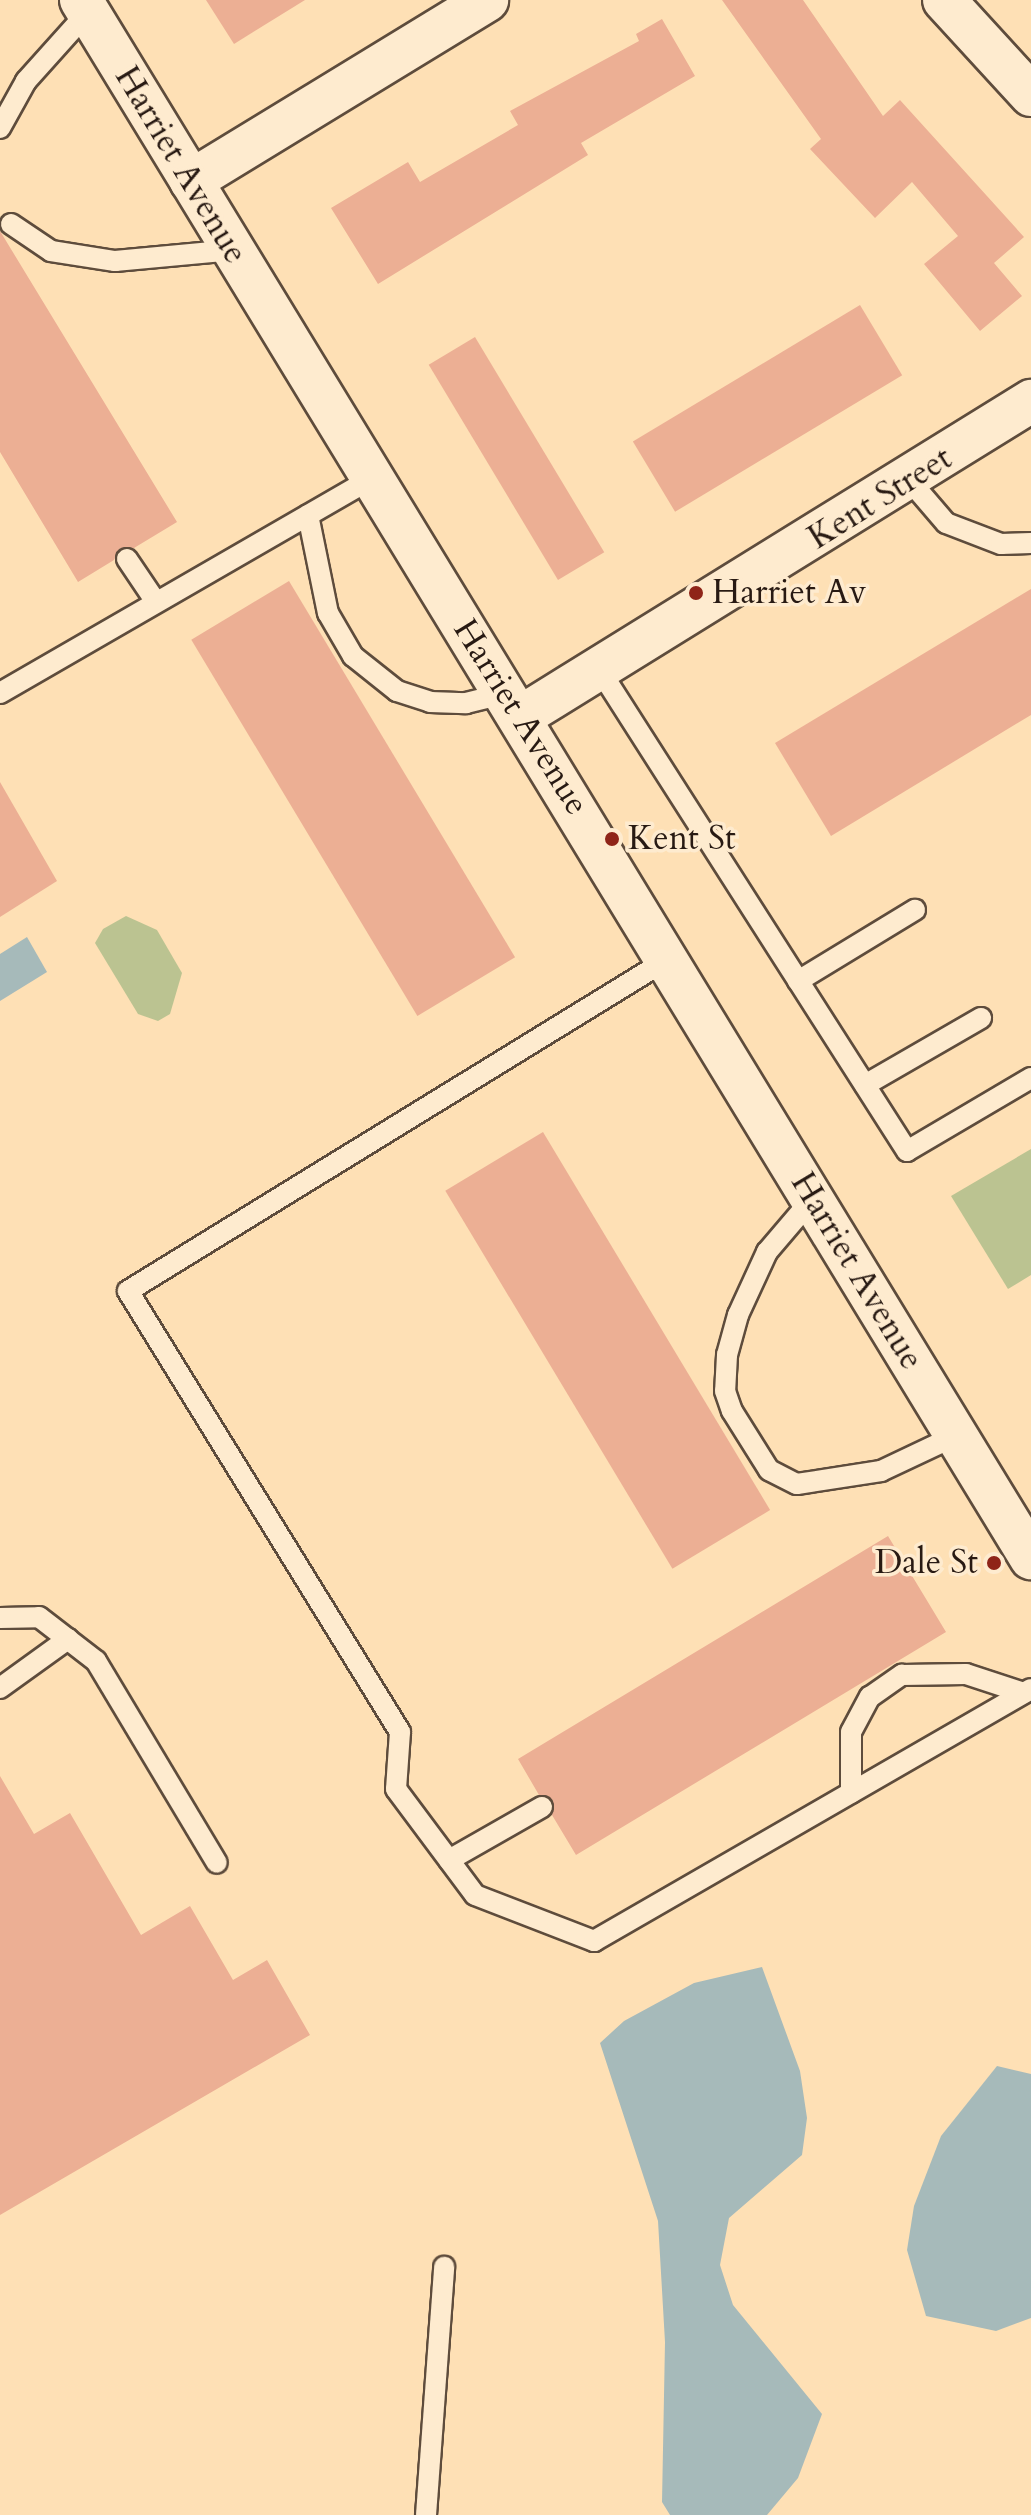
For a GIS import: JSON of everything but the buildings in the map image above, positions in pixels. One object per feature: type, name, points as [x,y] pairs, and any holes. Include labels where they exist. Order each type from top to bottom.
[{"type":"street","points":[[191,181],[487,0]]},
{"type":"street","points":[[944,0],[1031,95]]},
{"type":"street","name":"Harriet Avenue","points":[[85,6],[514,705],[1031,1558]]},
{"type":"street","name":"Kent Street","points":[[514,705],[599,669],[910,481],[1031,401]]},
{"type":"lane","points":[[0,128],[26,81],[85,6]]},
{"type":"lane","points":[[11,224],[51,251],[115,261],[233,250]]},
{"type":"lane","points":[[0,693],[373,478]]},
{"type":"lane","points":[[910,481],[946,523],[1001,544],[1031,543]]},
{"type":"lane","points":[[308,515],[328,613],[353,656],[397,691],[430,702],[514,705]]},
{"type":"lane","points":[[127,559],[156,602]]},
{"type":"lane","points":[[599,669],[907,1151],[1031,1078]]},
{"type":"lane","points":[[798,981],[915,910]]},
{"type":"lane","points":[[668,959],[128,1291],[400,1732],[396,1789],[475,1895],[594,1941],[1028,1691]]},
{"type":"lane","points":[[865,1085],[981,1018]]},
{"type":"lane","points":[[813,1198],[767,1252],[738,1315],[726,1367],[732,1411],[769,1470],[797,1484],[881,1471],[957,1435]]},
{"type":"lane","points":[[0,1618],[39,1617],[96,1661],[217,1863]]},
{"type":"lane","points":[[0,1688],[68,1639]]},
{"type":"lane","points":[[851,1793],[851,1732],[870,1697],[902,1675],[966,1674],[1028,1691]]},
{"type":"lane","points":[[449,1860],[542,1807]]},
{"type":"lane","points":[[426,2515],[444,2267]]},
{"type":"green space","points":[[126,916],[157,930],[182,973],[170,1014],[158,1021],[138,1014],[95,943],[103,929]]},
{"type":"green space","points":[[1031,1149],[1031,1275],[1008,1289],[951,1196]]},
{"type":"shaded area","points":[[27,937],[47,972],[0,1001],[0,954]]},
{"type":"shaded area","points":[[762,1967],[800,2071],[807,2118],[802,2155],[729,2218],[720,2265],[733,2305],[822,2414],[798,2478],[767,2515],[670,2515],[662,2502],[665,2342],[658,2221],[600,2043],[624,2021],[694,1983]]},
{"type":"shaded area","points":[[997,2066],[1031,2074],[1031,2318],[996,2331],[926,2316],[907,2250],[914,2206],[941,2136]]},
{"type":"place","name":"Harriet Av","points":[[696,593]]},
{"type":"place","name":"Kent St","points":[[612,839]]},
{"type":"place","name":"Dale St","points":[[994,1563]]}]
